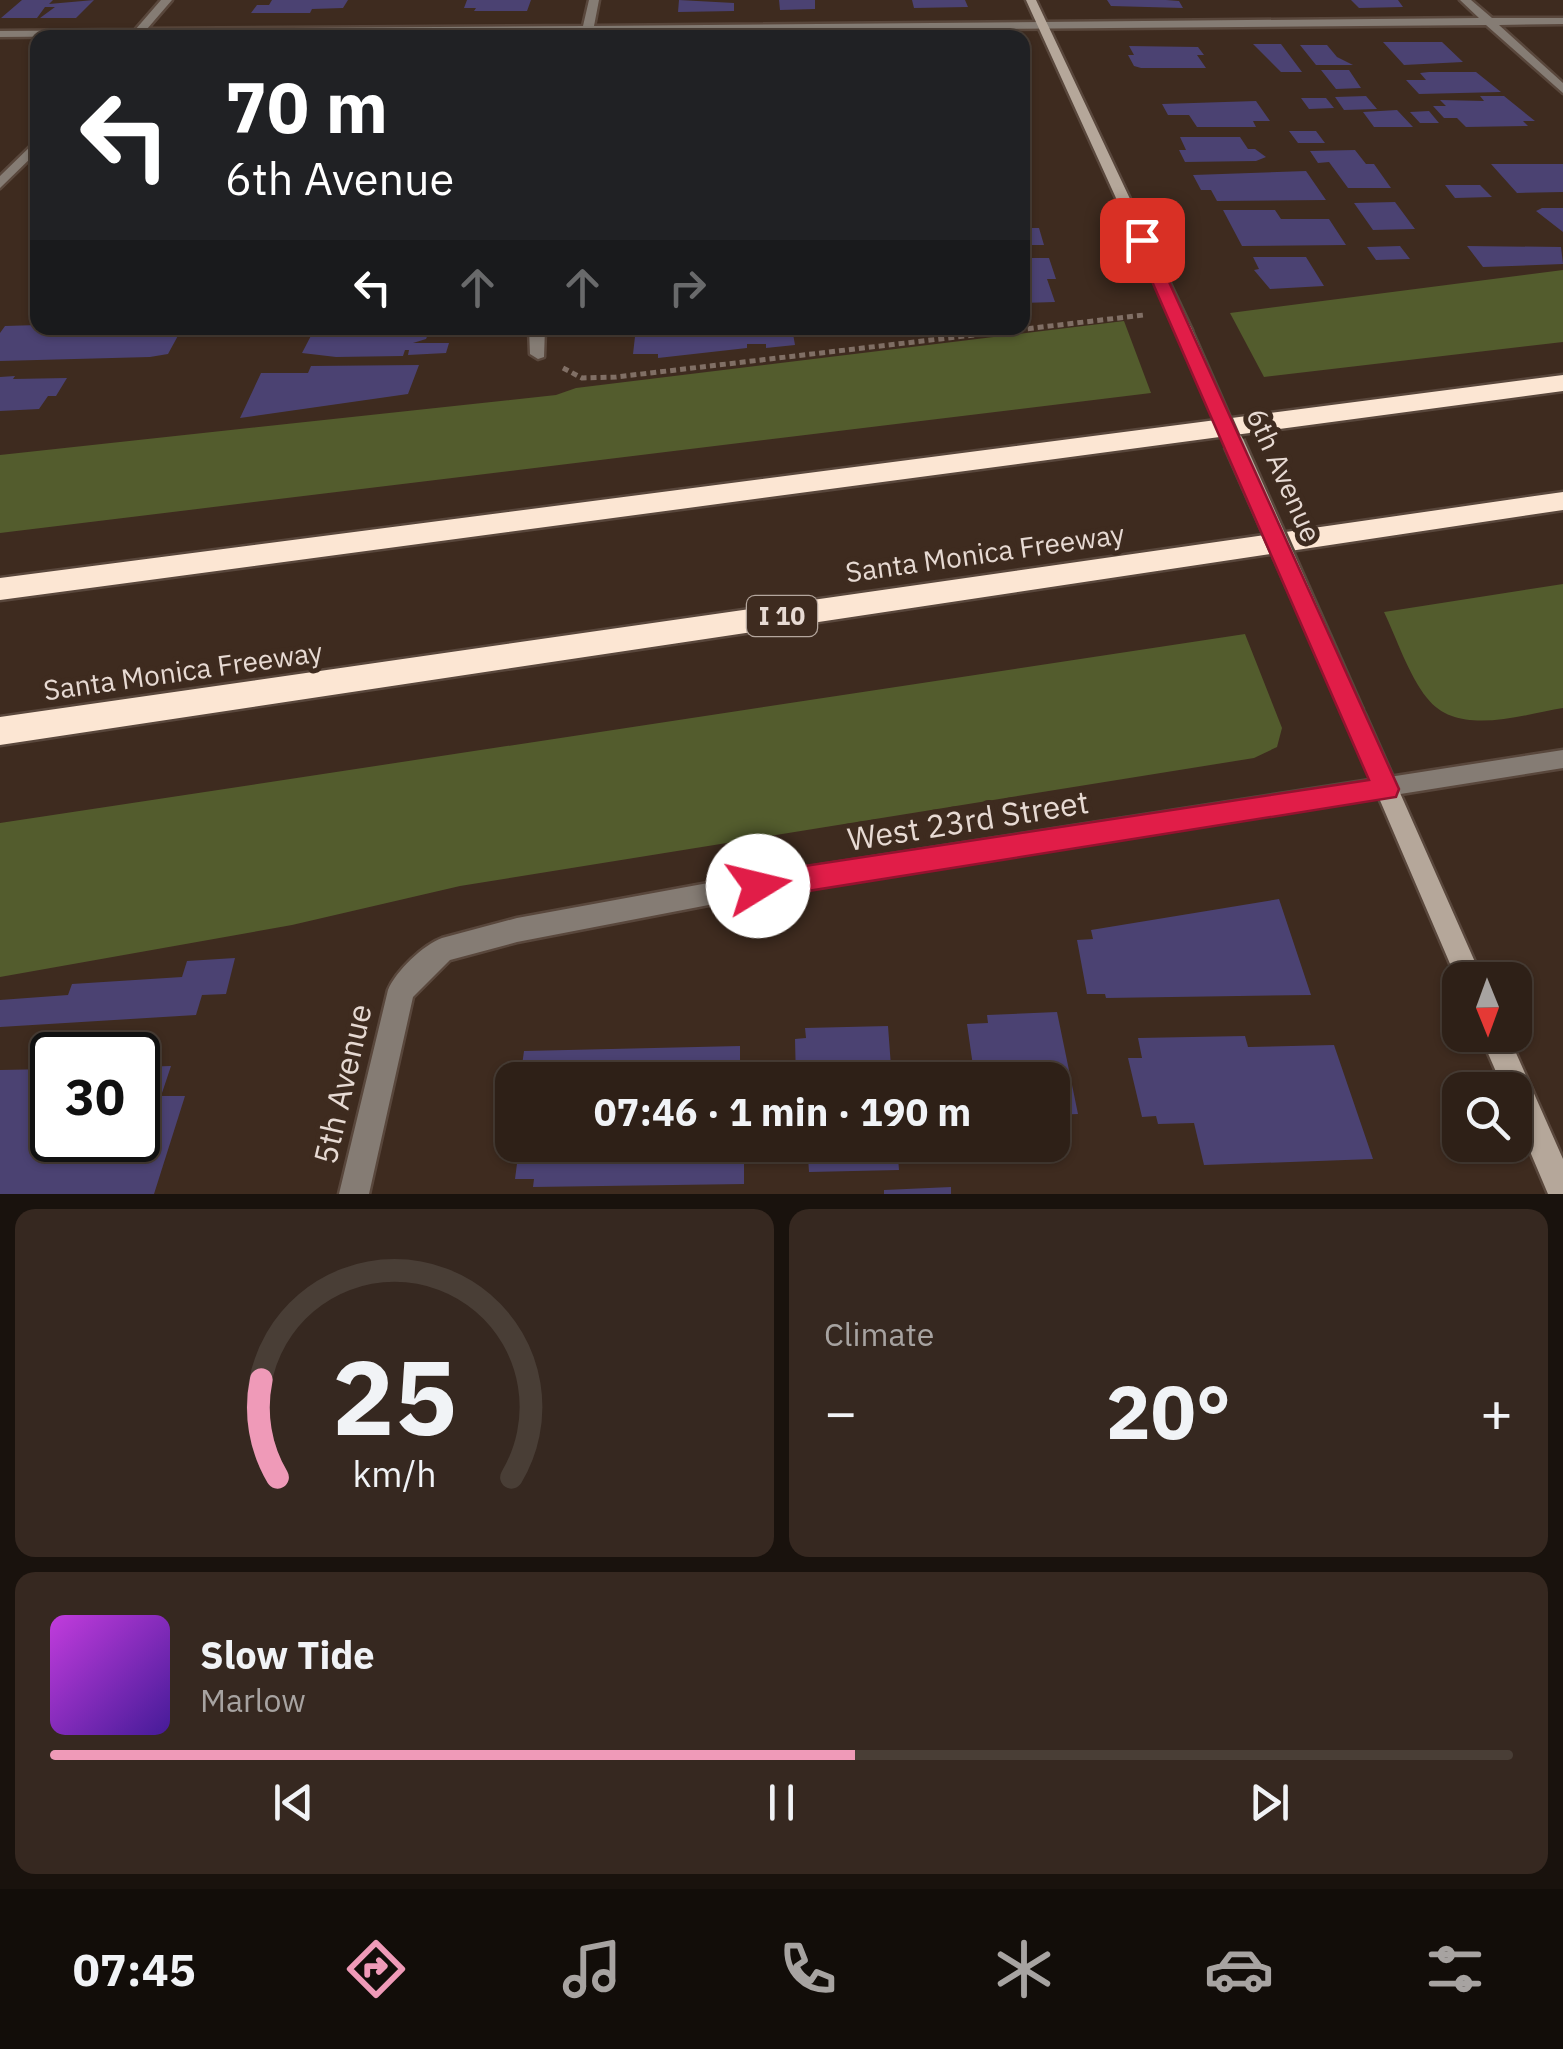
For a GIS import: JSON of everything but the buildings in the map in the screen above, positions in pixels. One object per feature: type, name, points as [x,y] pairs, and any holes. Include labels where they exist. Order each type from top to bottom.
[{"type":"highway","points":[[0,589],[1563,383]]},
{"type":"highway","name":"Santa Monica Freeway","points":[[0,731],[1563,501]]},
{"type":"highway","points":[[0,578],[256,555]]},
{"type":"street","points":[[140,30],[167,0]]},
{"type":"street","points":[[588,30],[594,0]]},
{"type":"street","name":"6th Avenue","points":[[1031,0],[1184,330],[1462,962]]},
{"type":"street","points":[[1465,0],[1563,89]]},
{"type":"street","points":[[738,30],[1563,21]]},
{"type":"street","points":[[0,34],[30,34]]},
{"type":"street","points":[[0,184],[30,152]]},
{"type":"street","points":[[537,335],[538,354]]},
{"type":"street","name":"West 23rd Street","points":[[401,990],[442,950],[517,930],[738,889],[1563,759]]},
{"type":"street","name":"5th Avenue","points":[[354,1194],[401,990]]},
{"type":"street","points":[[1501,1052],[1563,1193]]},
{"type":"path","points":[[1030,328],[1175,311]]},
{"type":"path","points":[[538,354],[582,378],[616,377],[972,335]]},
{"type":"green space","points":[[1563,270],[1563,342],[1264,377],[1230,313]]},
{"type":"green space","points":[[1124,321],[1151,393],[0,533],[0,455],[556,395],[576,388]]},
{"type":"green space","points":[[1563,584],[1563,708],[1511,718],[1473,720],[1440,710],[1414,678],[1384,612]]},
{"type":"green space","points":[[1245,634],[1282,728],[1277,747],[1254,758],[460,886],[292,925],[0,977],[0,823]]},
{"type":"route","points":[[758,886],[1386,789],[1142,240]]}]
